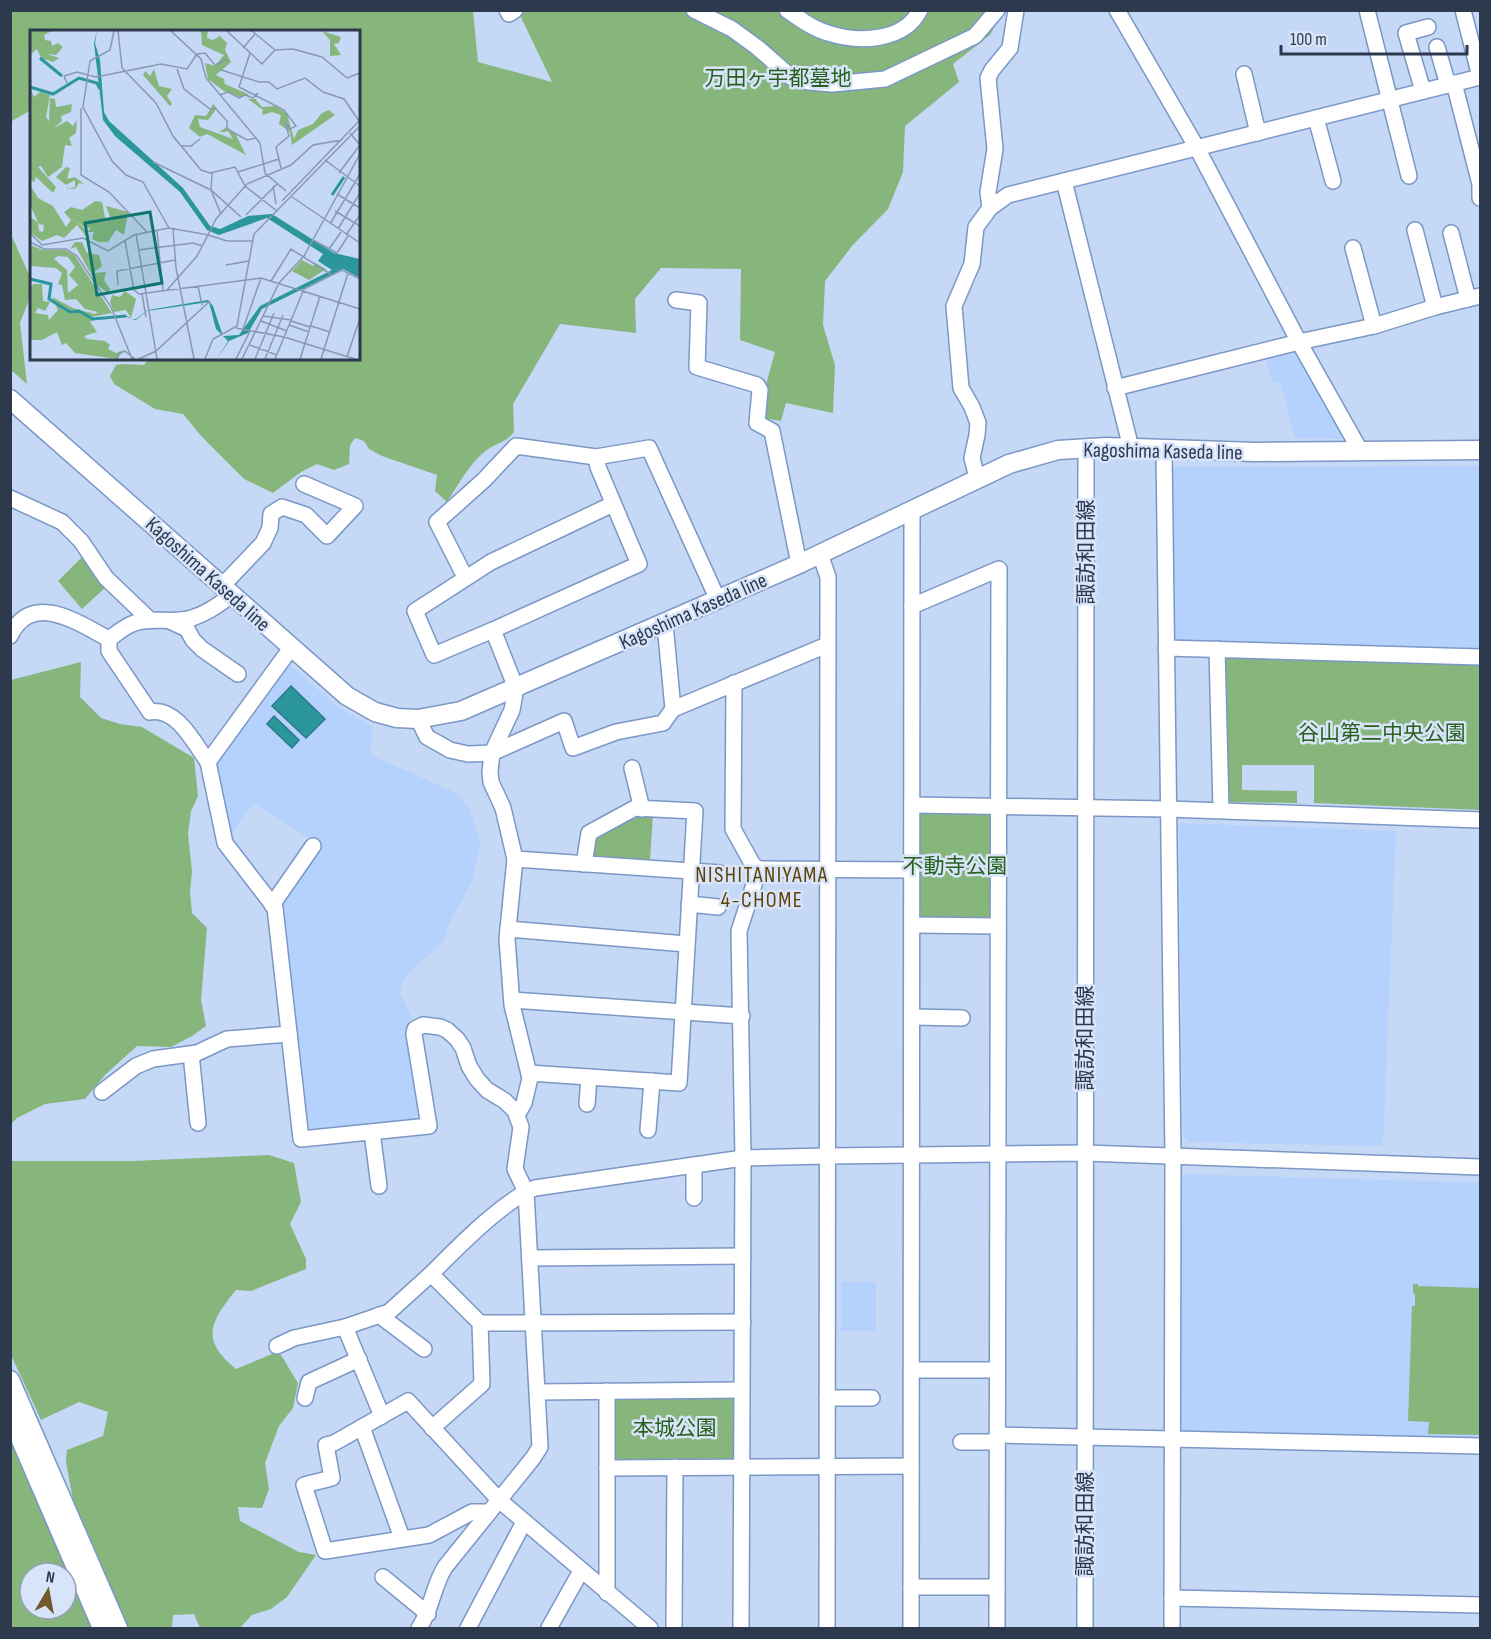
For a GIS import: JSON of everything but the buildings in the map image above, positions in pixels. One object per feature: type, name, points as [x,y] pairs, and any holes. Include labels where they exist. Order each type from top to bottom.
[{"type":"main road","name":"Kagoshima Kaseda line","points":[[10,399],[347,696],[375,712],[397,718],[418,719],[461,711],[516,688],[820,555],[977,478],[1009,464],[1058,450],[1131,448],[1361,452],[1480,450]]},
{"type":"main road","points":[[10,1380],[118,1629]]},
{"type":"main road","points":[[10,1415],[102,1629]]},
{"type":"street","points":[[507,10],[509,15],[515,10]]},
{"type":"street","points":[[694,10],[732,29],[791,77],[809,82],[832,84],[885,80],[975,36],[997,10]]},
{"type":"street","points":[[787,10],[809,25],[828,33],[851,38],[869,38],[898,32],[909,27],[920,10]]},
{"type":"street","points":[[990,208],[988,192],[996,149],[988,78],[1010,48],[1016,10]]},
{"type":"street","points":[[1117,10],[1197,148],[1299,342],[1361,452]]},
{"type":"street","points":[[1366,10],[1405,177]]},
{"type":"street","points":[[977,478],[972,458],[978,423],[961,388],[954,306],[972,264],[976,227],[990,208],[1008,195],[1480,77],[1463,10]]},
{"type":"street","points":[[1423,91],[1406,33],[1428,27]]},
{"type":"street","points":[[1437,47],[1451,84],[1480,184],[1480,198]]},
{"type":"street","points":[[1244,74],[1258,133]]},
{"type":"street","points":[[1316,118],[1333,181]]},
{"type":"street","points":[[1064,181],[1131,448]]},
{"type":"street","points":[[1415,230],[1436,307]]},
{"type":"street","points":[[1115,388],[1299,342],[1374,326],[1474,298],[1451,233]]},
{"type":"street","points":[[1353,248],[1374,326]]},
{"type":"street","points":[[676,300],[699,303],[697,368],[757,385],[760,390],[757,423],[772,431],[799,564]]},
{"type":"street","points":[[465,578],[437,522],[484,480],[516,446],[596,457],[649,448],[718,600]]},
{"type":"street","name":"諏訪和田線","points":[[1085,1629],[1086,448]]},
{"type":"street","points":[[1164,450],[1173,1156],[1172,1629]]},
{"type":"street","points":[[596,457],[598,467],[639,564],[434,655],[415,611],[492,562],[613,504]]},
{"type":"street","points":[[109,639],[133,623],[150,620],[190,619],[208,612],[263,543],[270,528],[271,514],[282,507],[306,515],[327,536],[354,506],[304,484]]},
{"type":"street","points":[[10,498],[62,522],[81,542],[106,578],[150,620]]},
{"type":"street","points":[[911,1629],[912,509]]},
{"type":"street","points":[[820,555],[828,577],[827,1629]]},
{"type":"street","points":[[912,606],[999,569],[997,1629]]},
{"type":"street","points":[[10,636],[16,625],[29,615],[45,611],[73,621],[109,639]]},
{"type":"street","points":[[170,621],[187,629],[202,649],[237,674]]},
{"type":"street","points":[[665,624],[673,709]]},
{"type":"street","points":[[493,630],[516,688],[512,710],[492,753],[491,782],[503,808],[515,859],[507,939],[512,1000],[530,1078],[527,1094],[517,1115]]},
{"type":"street","points":[[109,639],[109,651],[150,712],[157,710],[168,713],[180,724],[208,762],[225,843],[275,908],[301,1139],[429,1126],[414,1034],[415,1029],[423,1025],[444,1028],[457,1039],[477,1079],[487,1090],[505,1101],[517,1115],[521,1127],[515,1169],[526,1192],[540,1447],[440,1575],[428,1614],[419,1629]]},
{"type":"street","points":[[418,719],[427,737],[450,750],[468,754],[492,753],[564,721],[573,748],[616,732],[663,723],[673,709],[827,645]]},
{"type":"street","points":[[208,762],[291,648]]},
{"type":"street","points":[[1166,648],[1480,657]]},
{"type":"street","points":[[1217,649],[1221,810]]},
{"type":"street","points":[[734,683],[733,829],[753,865],[759,869],[912,870]]},
{"type":"street","points":[[632,768],[642,808]]},
{"type":"street","points":[[912,805],[1221,810],[1480,820]]},
{"type":"street","points":[[529,1073],[679,1083],[695,811],[635,808],[589,833],[584,864]]},
{"type":"street","points":[[272,905],[314,846]]},
{"type":"street","points":[[515,859],[720,873]]},
{"type":"street","points":[[741,1629],[743,1158],[739,932],[759,869]]},
{"type":"street","points":[[689,904],[718,906]]},
{"type":"street","points":[[912,925],[998,926]]},
{"type":"street","points":[[508,930],[686,944]]},
{"type":"street","points":[[512,1000],[742,1016]]},
{"type":"street","points":[[912,1017],[962,1018]]},
{"type":"street","points":[[102,1092],[136,1066],[153,1059],[197,1053],[227,1039],[289,1034]]},
{"type":"street","points":[[191,1054],[198,1123]]},
{"type":"street","points":[[587,1104],[589,1077]]},
{"type":"street","points":[[648,1130],[652,1081]]},
{"type":"street","points":[[372,1132],[379,1186]]},
{"type":"street","points":[[277,1346],[294,1338],[345,1327],[389,1312],[514,1199],[542,1186],[743,1158],[827,1156],[1085,1153],[1480,1167]]},
{"type":"street","points":[[694,1165],[694,1198]]},
{"type":"street","points":[[530,1258],[743,1256]]},
{"type":"street","points":[[431,1275],[480,1323],[482,1384],[432,1428]]},
{"type":"street","points":[[379,1316],[424,1349]]},
{"type":"street","points":[[480,1323],[743,1322]]},
{"type":"street","points":[[345,1327],[382,1416]]},
{"type":"street","points":[[305,1398],[309,1382],[359,1359]]},
{"type":"street","points":[[912,1370],[997,1370]]},
{"type":"street","points":[[538,1392],[742,1390]]},
{"type":"street","points":[[607,1391],[607,1593]]},
{"type":"street","points":[[827,1398],[872,1398]]},
{"type":"street","points":[[488,1512],[472,1512],[429,1535],[325,1551],[304,1485],[332,1478],[326,1445],[334,1443],[408,1401],[499,1500],[650,1629]]},
{"type":"street","points":[[362,1427],[402,1538]]},
{"type":"street","points":[[961,1442],[997,1438],[1085,1436],[1480,1446]]},
{"type":"street","points":[[607,1468],[911,1466]]},
{"type":"street","points":[[674,1629],[675,1467]]},
{"type":"street","points":[[468,1629],[524,1522]]},
{"type":"street","points":[[549,1629],[581,1570]]},
{"type":"street","points":[[383,1577],[428,1614]]},
{"type":"street","points":[[911,1587],[997,1587]]},
{"type":"street","points":[[1172,1598],[1480,1605]]},
{"type":"shaded area","points":[[1293,346],[1344,439],[1295,438],[1280,382],[1273,383],[1264,353]]},
{"type":"shaded area","points":[[1480,466],[1480,650],[1177,641],[1171,634],[1169,471],[1173,467]]},
{"type":"shaded area","points":[[289,664],[338,707],[373,727],[370,755],[459,794],[470,810],[480,843],[473,880],[447,927],[446,935],[439,946],[403,981],[400,992],[412,1019],[406,1022],[418,1114],[413,1121],[315,1130],[307,1124],[280,902],[320,845],[254,803],[229,838],[217,762]]},
{"type":"shaded area","points":[[291,686],[325,719],[306,738],[272,706]]},
{"type":"shaded area","points":[[274,716],[299,740],[292,748],[267,724]]},
{"type":"shaded area","points":[[1181,823],[1396,831],[1383,1146],[1188,1142],[1183,1136],[1179,827]]},
{"type":"shaded area","points":[[1186,1174],[1480,1183],[1480,1439],[1182,1431],[1178,1427],[1180,1178]]},
{"type":"shaded area","points":[[841,1282],[876,1282],[876,1331],[841,1331]]},
{"type":"green space","name":"万田ヶ宇都墓地","points":[[10,11],[473,11],[478,62],[552,82],[518,11],[1003,11],[990,35],[953,64],[959,82],[905,126],[903,172],[888,209],[852,246],[825,281],[823,325],[835,365],[833,413],[786,403],[781,421],[757,417],[775,352],[740,340],[741,269],[661,268],[635,299],[636,333],[560,324],[513,404],[514,432],[475,461],[447,502],[435,491],[437,475],[382,456],[369,449],[364,441],[355,438],[350,445],[349,464],[334,470],[317,464],[301,472],[273,493],[244,479],[202,437],[183,414],[155,409],[114,384],[110,376],[116,365],[144,365],[147,360],[360,360],[360,30],[30,30],[30,111],[12,121]]},
{"type":"green space","points":[[10,232],[30,277],[30,298],[20,323],[27,384],[11,370]]},
{"type":"green space","points":[[83,556],[108,585],[82,609],[58,581]]},
{"type":"green space","name":"谷山第二中央公園","points":[[1229,654],[1480,663],[1480,810],[1314,803],[1314,765],[1242,765],[1242,790],[1297,791],[1297,803],[1230,802],[1224,796],[1222,658]]},
{"type":"green space","points":[[81,662],[80,697],[101,718],[142,727],[194,758],[198,796],[191,811],[188,834],[192,871],[190,892],[192,913],[207,928],[201,1000],[206,1026],[171,1047],[137,1046],[106,1074],[85,1099],[45,1104],[17,1118],[11,1124],[11,680]]},
{"type":"green space","name":"不動寺公園","points":[[922,812],[989,812],[992,817],[992,914],[988,920],[922,919],[917,915],[918,816]]},
{"type":"green space","points":[[639,814],[653,814],[650,861],[593,857],[594,839]]},
{"type":"green space","points":[[269,1155],[294,1163],[301,1202],[290,1224],[306,1259],[306,1269],[251,1291],[236,1290],[215,1321],[213,1340],[217,1349],[236,1369],[272,1354],[281,1355],[298,1383],[293,1408],[279,1426],[265,1463],[269,1489],[262,1508],[238,1507],[240,1521],[299,1552],[316,1555],[287,1597],[271,1609],[252,1615],[240,1628],[200,1628],[194,1614],[173,1615],[172,1628],[129,1628],[73,1500],[66,1462],[67,1450],[103,1436],[108,1412],[79,1402],[41,1420],[11,1355],[11,1160],[133,1161]]},
{"type":"green space","points":[[1413,1284],[1480,1288],[1480,1435],[1428,1434],[1429,1422],[1408,1421],[1412,1306],[1415,1306]]},
{"type":"green space","name":"本城公園","points":[[618,1396],[732,1396],[736,1401],[737,1455],[732,1461],[619,1460],[613,1456],[613,1401]]},
{"type":"green space","points":[[11,1443],[63,1561],[18,1561],[18,1621],[78,1621],[78,1596],[92,1628],[11,1628]]},
{"type":"district","name":"NISHITANIYAMA 4-CHOME","points":[[762,886]]}]
